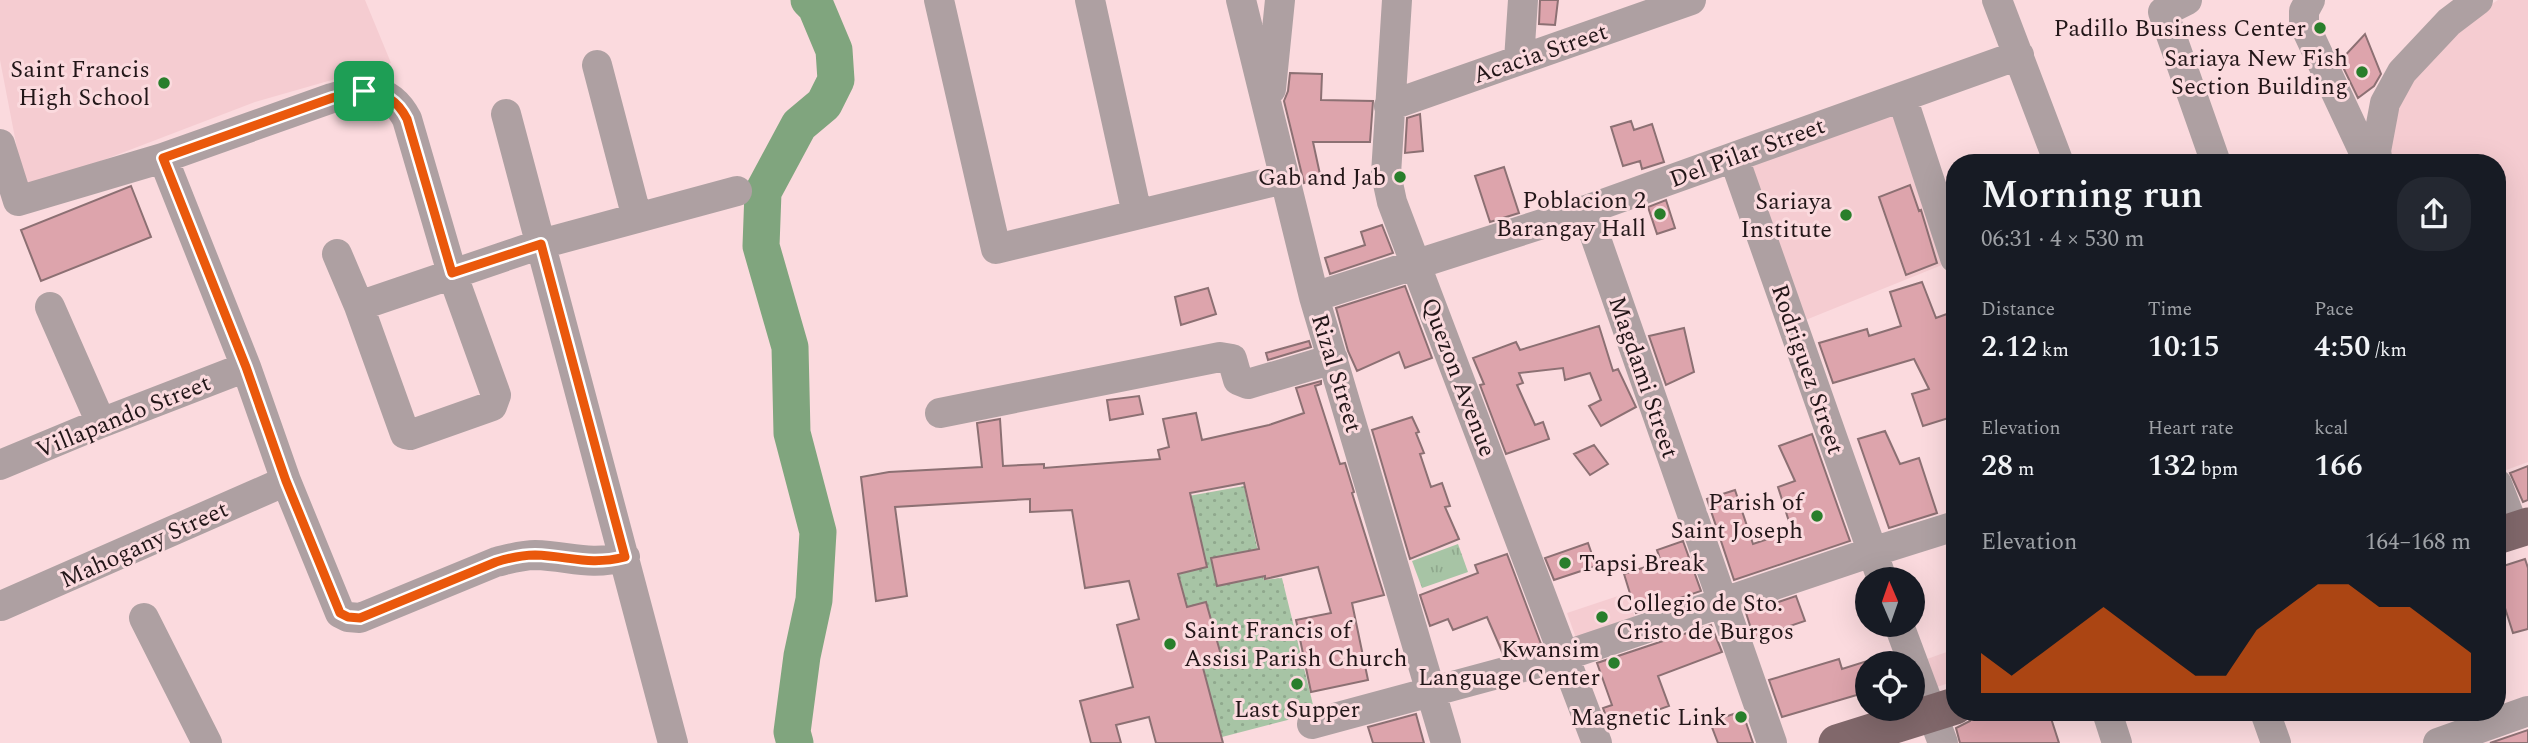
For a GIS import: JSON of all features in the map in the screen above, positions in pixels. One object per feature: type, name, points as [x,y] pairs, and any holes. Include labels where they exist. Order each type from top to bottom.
[{"type":"main road","points":[[1837,743],[1943,721]]},
{"type":"street","points":[[939,0],[996,249],[1284,178]]},
{"type":"street","points":[[1090,0],[1137,214]]},
{"type":"street","name":"Rizal Street","points":[[1241,0],[1314,298],[1447,743]]},
{"type":"street","points":[[1269,110],[1280,0]]},
{"type":"street","name":"Quezon Avenue","points":[[1396,0],[1386,174],[1392,202],[1597,743]]},
{"type":"street","points":[[1519,60],[1523,0]]},
{"type":"street","name":"Acacia Street","points":[[1389,106],[1519,60],[1637,9],[1691,0]]},
{"type":"street","points":[[1997,0],[2056,154]]},
{"type":"street","points":[[2376,154],[2385,103],[2402,72],[2449,22],[2478,0]]},
{"type":"street","points":[[2166,4],[2213,154]]},
{"type":"street","points":[[2307,12],[2365,154]]},
{"type":"street","name":"Del Pilar Street","points":[[1314,298],[1586,210],[2019,55]]},
{"type":"street","points":[[597,65],[638,218]]},
{"type":"street","points":[[0,144],[18,201],[163,158],[332,98],[356,92],[379,92],[402,109],[407,119],[452,273],[496,394],[492,406],[410,435],[405,434],[359,306],[337,254]]},
{"type":"street","points":[[1902,97],[1946,231]]},
{"type":"street","points":[[506,114],[673,743]]},
{"type":"street","points":[[163,158],[246,367],[286,481],[340,613],[360,618],[496,562],[516,557],[536,555],[586,562],[625,557]]},
{"type":"street","name":"Rodriguez Street","points":[[1734,158],[1877,566]]},
{"type":"street","points":[[359,306],[541,244],[737,191]]},
{"type":"street","name":"Magdami Street","points":[[1586,210],[1772,743]]},
{"type":"street","points":[[50,307],[101,423]]},
{"type":"street","points":[[940,413],[1220,357],[1232,359],[1238,380],[1248,384],[1333,359]]},
{"type":"street","name":"Villapando Street","points":[[0,465],[246,367]]},
{"type":"street","name":"Mahogany Street","points":[[1,606],[286,481]]},
{"type":"street","points":[[2506,510],[2513,531]]},
{"type":"street","points":[[1312,724],[1564,656],[1721,602],[1877,566],[1946,531]]},
{"type":"street","points":[[144,618],[207,743]]},
{"type":"street","points":[[1904,637],[1943,721]]},
{"type":"street","points":[[2438,743],[2495,734],[2528,711]]},
{"type":"street","points":[[2109,721],[2117,743]]},
{"type":"street","points":[[2267,721],[2276,743]]},
{"type":"shaded area","name":"Saint Francis High School","points":[[0,0],[365,0],[391,63],[255,102],[25,190],[0,60]]},
{"type":"shaded area","points":[[2498,0],[2528,0],[2528,462],[2506,470],[2506,154],[2385,154],[2384,119],[2437,40]]},
{"type":"shaded area","name":"Sariaya Institute","points":[[1894,111],[1942,265],[1803,321],[1748,165]]},
{"type":"shaded area","name":"Collegio de Sto. Cristo de Burgos","points":[[1627,593],[1636,621],[1577,641],[1567,613]]},
{"type":"shaded area","points":[[1946,652],[1946,684],[1937,687],[1927,659]]},
{"type":"green space","points":[[1244,486],[1264,580],[1282,578],[1315,713],[1222,737],[1203,668],[1222,662],[1206,602],[1187,607],[1161,501]]},
{"type":"green space","points":[[1458,544],[1468,572],[1422,588],[1412,561]]},
{"type":"building","points":[[1540,0],[1558,0],[1555,25],[1539,24]]},
{"type":"building","points":[[2365,34],[2381,74],[2374,86],[2358,98],[2340,61]]},
{"type":"building","points":[[1290,73],[1322,74],[1321,100],[1373,101],[1370,142],[1313,142],[1321,179],[1304,183],[1284,101]]},
{"type":"building","points":[[1420,114],[1423,151],[1405,153],[1407,118]]},
{"type":"building","points":[[1631,121],[1634,130],[1652,124],[1664,162],[1642,169],[1640,161],[1623,166],[1611,127]]},
{"type":"building","points":[[1504,167],[1519,213],[1490,222],[1475,176]]},
{"type":"building","points":[[1910,185],[1919,211],[1921,210],[1937,263],[1906,275],[1879,197]]},
{"type":"building","points":[[131,186],[151,237],[41,281],[21,230]]},
{"type":"building","name":"Poblacion 2 Barangay Hall","points":[[1666,200],[1675,228],[1657,234],[1648,207]]},
{"type":"building","points":[[1382,225],[1393,253],[1330,274],[1325,258],[1365,245],[1361,232]]},
{"type":"building","points":[[1922,282],[1936,318],[1946,314],[1946,419],[1923,426],[1912,394],[1929,389],[1914,359],[1833,383],[1819,343],[1867,329],[1869,336],[1901,326],[1890,292]]},
{"type":"building","points":[[1405,286],[1432,358],[1405,368],[1399,352],[1357,371],[1348,351],[1336,308]]},
{"type":"building","points":[[1208,288],[1216,314],[1181,325],[1175,297]]},
{"type":"building","points":[[1599,326],[1613,371],[1618,369],[1636,407],[1601,426],[1589,406],[1601,400],[1590,373],[1565,380],[1563,368],[1519,373],[1523,383],[1517,385],[1535,425],[1543,422],[1549,439],[1506,454],[1480,385],[1484,384],[1473,358],[1516,342],[1520,350]]},
{"type":"building","points":[[1684,328],[1694,372],[1666,385],[1649,336]]},
{"type":"building","points":[[1309,341],[1311,347],[1268,360],[1266,353]]},
{"type":"building","points":[[1321,381],[1321,384],[1315,386],[1340,464],[1345,463],[1384,595],[1352,603],[1368,680],[1311,692],[1296,620],[1331,613],[1318,567],[1217,586],[1211,558],[1259,549],[1244,483],[1190,493],[1207,567],[1178,574],[1187,607],[1206,602],[1223,662],[1203,668],[1223,743],[1156,743],[1149,717],[1116,725],[1121,743],[1091,743],[1080,701],[1133,687],[1117,625],[1139,619],[1129,581],[1085,588],[1072,510],[1030,512],[1030,499],[895,507],[907,596],[876,601],[861,477],[889,472],[982,467],[977,423],[1000,419],[1003,466],[1044,464],[1044,468],[1160,459],[1158,450],[1169,447],[1163,419],[1196,413],[1202,440],[1269,425],[1304,413],[1296,388]]},
{"type":"building","points":[[1139,396],[1143,414],[1110,420],[1107,400]]},
{"type":"building","points":[[1412,417],[1419,432],[1416,433],[1424,453],[1420,454],[1431,487],[1442,483],[1450,506],[1445,507],[1459,539],[1410,559],[1372,430]]},
{"type":"building","points":[[1885,431],[1900,464],[1919,458],[1937,513],[1889,528],[1858,439]]},
{"type":"building","points":[[1812,434],[1850,541],[1734,580],[1707,499],[1735,490],[1753,544],[1792,531],[1778,487],[1795,481],[1779,446]]},
{"type":"building","points":[[1594,445],[1608,464],[1590,475],[1574,454]]},
{"type":"building","points":[[2528,466],[2528,500],[2523,502],[2510,473]]},
{"type":"building","points":[[1683,541],[1701,591],[1636,613],[1624,574],[1661,562],[1657,550]]},
{"type":"building","points":[[1588,543],[1596,566],[1554,580],[1545,558]]},
{"type":"building","points":[[1507,554],[1541,644],[1503,654],[1487,617],[1453,630],[1448,619],[1430,626],[1420,595],[1478,573],[1475,565]]},
{"type":"building","points":[[2525,559],[2528,568],[2528,629],[2513,633],[2506,611],[2506,565]]},
{"type":"building","points":[[1796,596],[1805,621],[1754,638],[1746,613]]},
{"type":"building","points":[[1711,625],[1722,652],[1658,676],[1669,706],[1610,727],[1603,708],[1612,705],[1597,663]]},
{"type":"building","points":[[1839,659],[1842,669],[1855,665],[1855,696],[1782,717],[1769,680]]},
{"type":"building","points":[[1742,711],[1753,743],[1718,743],[1710,722]]},
{"type":"building","points":[[1416,714],[1424,743],[1373,743],[1368,727]]},
{"type":"building","points":[[1970,721],[2052,721],[2059,743],[1960,743],[1956,728]]},
{"type":"building","points":[[2528,730],[2528,743],[2490,743]]},
{"type":"waterway","points":[[795,743],[792,732],[802,656],[814,600],[818,532],[792,433],[790,347],[761,246],[763,192],[799,125],[824,104],[836,80],[834,50],[816,7],[809,0]]},
{"type":"place","name":"Padillo Business Center","points":[[2320,28]]},
{"type":"place","name":"Sariaya New Fish Section Building","points":[[2362,72]]},
{"type":"place","name":"Saint Francis High School","points":[[164,83]]},
{"type":"place","name":"Gab and Jab","points":[[1400,177]]},
{"type":"place","name":"Poblacion 2 Barangay Hall","points":[[1660,214]]},
{"type":"place","name":"Sariaya Institute","points":[[1846,215]]},
{"type":"place","name":"Parish of Saint Joseph","points":[[1817,516]]},
{"type":"place","name":"Tapsi Break","points":[[1565,563]]},
{"type":"place","name":"Collegio de Sto. Cristo de Burgos","points":[[1602,617]]},
{"type":"place","name":"Saint Francis of Assisi Parish Church","points":[[1170,644]]},
{"type":"place","name":"Kwansim Language Center","points":[[1614,663]]},
{"type":"place","name":"Last Supper","points":[[1297,684]]},
{"type":"place","name":"Magnetic Link","points":[[1741,717]]},
{"type":"route","points":[[364,91],[379,92],[392,100],[402,109],[407,119],[452,273],[541,244],[625,557],[586,562],[536,555],[516,557],[496,562],[360,618],[340,613],[286,481],[246,367],[163,158],[332,98],[364,91]]}]
